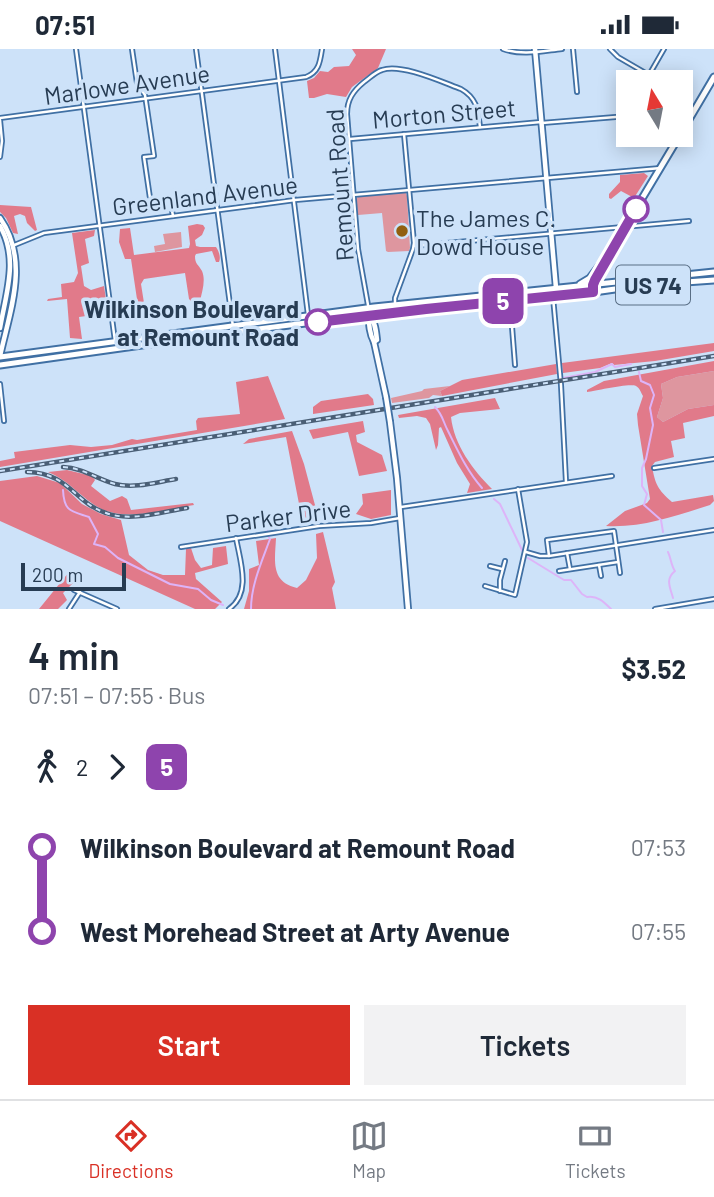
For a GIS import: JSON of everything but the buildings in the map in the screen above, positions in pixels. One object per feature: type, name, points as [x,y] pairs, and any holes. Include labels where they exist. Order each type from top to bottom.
[{"type":"main road","points":[[693,109],[714,77]]},
{"type":"main road","points":[[309,319],[370,316],[593,292],[593,285],[603,264],[673,147]]},
{"type":"main road","points":[[603,264],[606,278],[618,282]]},
{"type":"main road","points":[[570,287],[586,281],[603,264]]},
{"type":"main road","name":"US 74","points":[[593,285],[714,272]]},
{"type":"main road","name":"US 74","points":[[593,292],[714,280]]},
{"type":"main road","points":[[0,365],[112,345],[233,330],[369,308],[593,285]]},
{"type":"main road","points":[[0,356],[233,330]]},
{"type":"street","points":[[76,49],[115,345]]},
{"type":"street","points":[[132,49],[137,83],[145,93],[154,156],[144,157],[151,205],[171,205],[173,216]]},
{"type":"street","points":[[196,49],[233,330]]},
{"type":"street","points":[[275,49],[309,319]]},
{"type":"street","name":"Marlowe Avenue","points":[[0,119],[306,77],[319,67],[322,49]]},
{"type":"street","points":[[503,49],[517,53],[562,49]]},
{"type":"street","points":[[573,49],[577,92]]},
{"type":"street","points":[[610,49],[640,70]]},
{"type":"street","points":[[652,70],[664,49]]},
{"type":"street","points":[[535,50],[556,288]]},
{"type":"street","name":"Remount Road","points":[[408,609],[390,422],[369,323],[369,308],[358,249],[347,109],[351,95],[375,73],[392,68],[404,69],[464,90],[476,103],[480,127]]},
{"type":"street","name":"Morton Street","points":[[349,139],[616,117]]},
{"type":"street","points":[[0,119],[0,157]]},
{"type":"street","points":[[395,305],[395,298],[414,246],[404,134]]},
{"type":"street","name":"Greenland Avenue","points":[[11,246],[42,233],[295,200],[661,168]]},
{"type":"street","points":[[0,218],[9,234],[11,246],[10,278],[0,328]]},
{"type":"street","points":[[414,246],[689,221]]},
{"type":"street","points":[[0,226],[16,260],[16,276],[0,356]]},
{"type":"street","points":[[2,255],[11,261]]},
{"type":"street","points":[[553,297],[566,482]]},
{"type":"street","points":[[510,301],[515,366]]},
{"type":"street","points":[[4,337],[7,350],[19,354]]},
{"type":"street","points":[[0,384],[4,421]]},
{"type":"street","points":[[654,468],[714,459]]},
{"type":"street","points":[[399,508],[612,476]]},
{"type":"street","points":[[485,586],[515,595],[527,539],[518,489]]},
{"type":"street","name":"Parker Drive","points":[[181,547],[319,526],[371,523],[400,518]]},
{"type":"street","points":[[526,552],[549,556],[714,530]]},
{"type":"street","points":[[549,556],[547,540],[614,531],[620,573]]},
{"type":"street","points":[[229,609],[239,600],[243,584],[236,538]]},
{"type":"street","points":[[567,553],[570,569]]},
{"type":"street","points":[[500,591],[505,561]]},
{"type":"street","points":[[559,571],[618,562]]},
{"type":"street","points":[[599,565],[601,576]]},
{"type":"street","points":[[490,566],[502,569]]},
{"type":"street","points":[[74,590],[117,609]]},
{"type":"street","points":[[69,609],[80,592]]},
{"type":"street","points":[[655,609],[714,599]]},
{"type":"shaded area","points":[[352,49],[386,49],[378,68],[352,87],[346,97],[327,94],[309,98],[307,81],[320,71],[328,72],[334,67],[349,66],[356,55]]},
{"type":"shaded area","points":[[644,173],[648,176],[634,198],[621,191],[609,198],[609,194],[620,182],[620,175]]},
{"type":"shaded area","points":[[406,193],[410,248],[409,251],[388,252],[382,213],[358,215],[356,199]]},
{"type":"shaded area","points":[[0,205],[31,207],[37,230],[20,214],[14,216],[18,234],[13,233],[0,212]]},
{"type":"shaded area","points":[[197,224],[205,228],[202,235],[195,240],[196,246],[216,247],[220,257],[219,262],[216,262],[212,251],[195,256],[204,278],[200,301],[192,302],[189,299],[185,273],[144,279],[141,284],[144,303],[138,306],[131,259],[125,259],[119,242],[120,229],[130,228],[134,255],[189,248],[188,226]]},
{"type":"shaded area","points":[[95,230],[94,236],[85,239],[89,263],[81,266],[84,286],[91,290],[104,286],[108,313],[79,317],[82,339],[70,338],[67,299],[47,301],[62,297],[61,284],[74,282],[78,273],[72,233]]},
{"type":"shaded area","points":[[181,232],[182,247],[155,252],[154,246],[165,244],[163,234]]},
{"type":"shaded area","points":[[714,343],[714,351],[655,361],[612,363],[600,368],[563,373],[562,363]]},
{"type":"shaded area","points":[[714,361],[714,371],[677,377],[661,384],[663,398],[657,417],[663,422],[688,409],[714,405],[714,416],[683,423],[685,438],[671,441],[674,457],[655,462],[652,466],[658,486],[672,502],[713,495],[714,501],[710,505],[658,520],[633,525],[606,526],[625,511],[647,503],[650,499],[637,414],[643,396],[637,387],[632,385],[587,390],[604,381]]},
{"type":"shaded area","points":[[556,364],[557,374],[442,396],[440,391],[462,380]]},
{"type":"shaded area","points":[[714,371],[714,405],[688,409],[663,422],[657,417],[663,398],[661,384],[677,377]]},
{"type":"shaded area","points":[[268,376],[285,419],[0,467],[0,461],[15,458],[14,452],[70,445],[112,445],[132,439],[197,430],[198,418],[240,414],[236,382]]},
{"type":"shaded area","points":[[450,386],[440,391],[442,396],[433,395],[429,398],[392,403],[391,398],[424,389]]},
{"type":"shaded area","points":[[368,394],[374,405],[313,414],[313,407],[321,401]]},
{"type":"shaded area","points":[[495,398],[500,409],[460,413],[451,417],[456,437],[466,456],[492,489],[467,493],[470,484],[441,427],[436,450],[426,418],[399,418],[398,415]]},
{"type":"shaded area","points":[[363,421],[365,432],[356,435],[357,442],[382,455],[387,471],[359,476],[348,432],[313,439],[309,430]]},
{"type":"shaded area","points":[[292,431],[319,520],[303,524],[300,522],[300,509],[286,437],[243,444],[249,439]]},
{"type":"shaded area","points":[[67,470],[92,476],[95,480],[91,486],[110,501],[122,496],[127,499],[131,510],[194,505],[142,514],[104,510],[48,472]]},
{"type":"shaded area","points":[[37,476],[60,483],[82,504],[121,520],[129,555],[148,570],[163,575],[185,575],[186,549],[191,548],[201,568],[212,565],[213,548],[226,546],[228,564],[195,573],[196,579],[222,602],[215,609],[195,609],[0,521],[0,481]]},
{"type":"shaded area","points":[[391,490],[391,515],[371,519],[356,514],[363,504],[362,494]]},
{"type":"shaded area","points":[[323,532],[335,582],[332,588],[336,609],[244,609],[249,591],[249,569],[259,565],[256,541],[276,538],[275,562],[278,575],[282,581],[297,588],[306,580],[317,558],[316,534]]},
{"type":"shaded area","points":[[69,572],[84,578],[74,582],[63,593],[67,600],[58,609],[39,609]]},
{"type":"waterway","points":[[563,378],[595,372],[612,364],[615,367],[631,364]]},
{"type":"waterway","points":[[639,372],[641,381],[650,385],[654,395],[650,408],[653,425],[642,468],[642,486],[647,494],[644,505],[661,520],[663,532]]},
{"type":"waterway","points":[[435,407],[463,461],[482,488]]},
{"type":"waterway","points":[[63,490],[67,507],[89,517],[98,534],[94,544],[105,547],[118,558],[170,584],[198,589],[211,600],[223,605]]},
{"type":"waterway","points":[[494,499],[500,504],[523,552]]},
{"type":"waterway","points":[[262,528],[267,530]]},
{"type":"waterway","points":[[251,609],[255,582],[270,539],[268,536]]},
{"type":"waterway","points":[[668,552],[675,571],[669,580],[673,598]]},
{"type":"waterway","points":[[528,558],[564,580],[571,580],[582,594],[597,598],[611,609]]},
{"type":"railway","points":[[0,471],[714,356]]},
{"type":"railway","points":[[63,467],[77,469],[108,482],[130,486],[176,479]]},
{"type":"railway","points":[[27,472],[53,477],[95,508],[116,516],[146,515],[187,508]]},
{"type":"bus line","name":"5","points":[[318,322],[593,292],[595,280],[636,209]]},
{"type":"place","name":"The James C. Dowd House","points":[[402,231]]},
{"type":"place","name":"Wilkinson Boulevard at Remount Road","points":[[318,322]]}]
